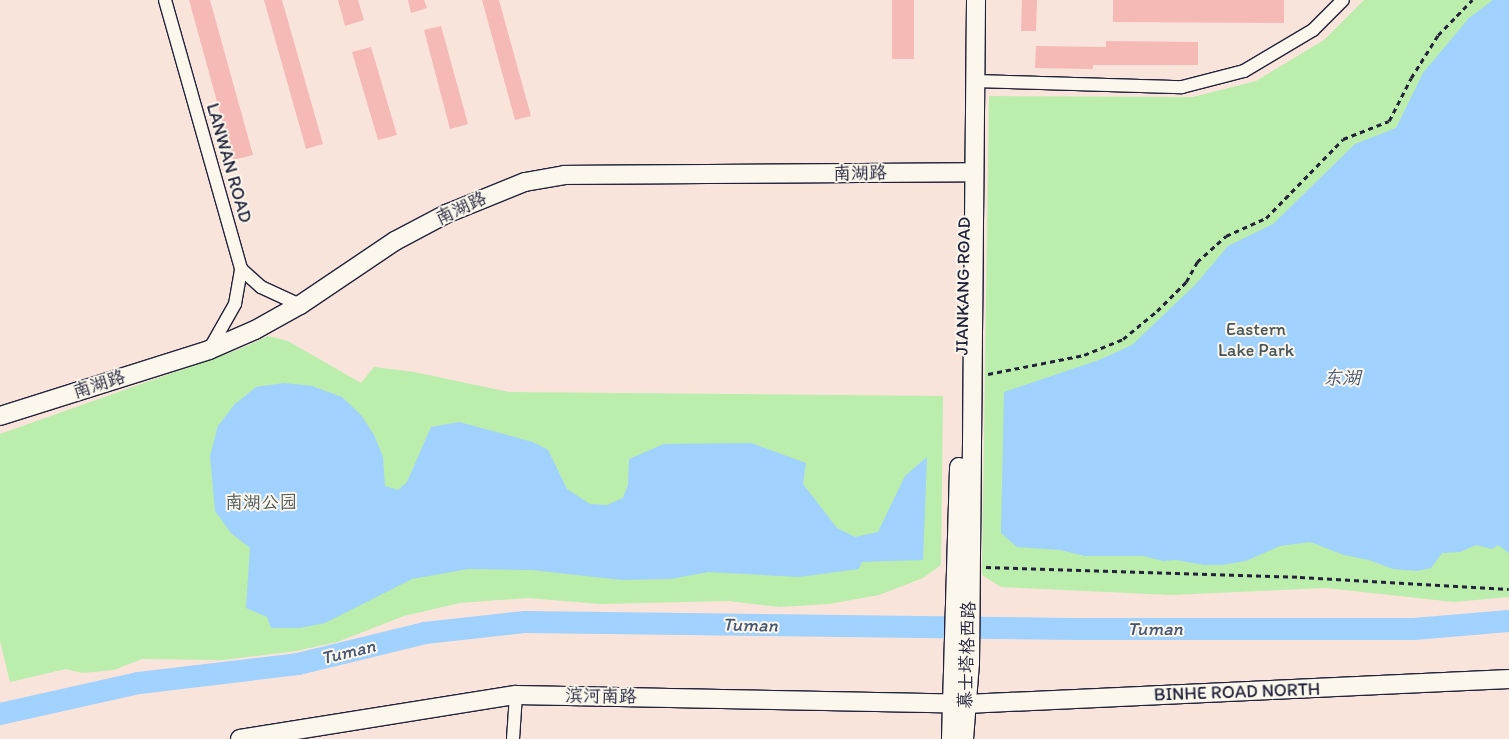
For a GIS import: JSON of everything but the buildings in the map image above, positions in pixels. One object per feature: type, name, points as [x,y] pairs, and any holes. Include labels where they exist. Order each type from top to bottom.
[{"type":"main road","name":"JIANKANG ROAD","points":[[965,569],[962,398],[966,0]]},
{"type":"main road","name":"JIANKANG ROAD","points":[[965,569],[972,377],[976,0]]},
{"type":"main road","name":"南湖路","points":[[0,416],[209,350],[255,330],[300,305],[395,241],[446,214],[525,182],[564,175],[964,172]]},
{"type":"main road","name":"慕士塔格西路","points":[[951,739],[959,704],[965,569]]},
{"type":"main road","name":"BINHE ROAD NORTH","points":[[959,704],[1509,679]]},
{"type":"main road","name":"滨河南路","points":[[240,739],[516,695],[959,704]]},
{"type":"main road","name":"慕士塔格西路","points":[[959,704],[964,739]]},
{"type":"street","name":"LANWAN ROAD","points":[[165,0],[241,269]]},
{"type":"street","points":[[975,81],[1182,87],[1244,71],[1313,30],[1343,0]]},
{"type":"street","points":[[241,269],[261,288],[300,305]]},
{"type":"street","points":[[209,350],[235,304],[241,269]]},
{"type":"street","points":[[513,739],[516,695]]},
{"type":"path","points":[[972,377],[1084,355],[1123,339],[1157,311],[1186,282],[1197,262],[1226,236],[1266,218],[1343,139],[1389,121],[1411,78],[1438,34],[1472,0]]},
{"type":"path","points":[[965,569],[1300,577],[1509,589]]},
{"type":"green space","name":"东湖","points":[[1364,0],[1509,0],[1509,597],[1454,602],[1326,588],[1170,595],[1001,587],[982,575],[989,96],[1193,97],[1256,81],[1324,40]]},
{"type":"green space","name":"南湖公园","points":[[268,336],[288,341],[361,383],[374,367],[414,372],[509,392],[943,396],[941,565],[923,578],[879,595],[829,604],[780,607],[728,601],[600,604],[528,598],[460,603],[404,616],[337,642],[296,651],[223,660],[142,659],[114,670],[82,673],[66,669],[10,682],[0,641],[0,434],[240,349]]},
{"type":"water","name":"东湖","points":[[1493,0],[1509,0],[1509,553],[1498,545],[1492,549],[1476,545],[1460,552],[1442,553],[1431,568],[1417,571],[1393,569],[1369,560],[1344,555],[1310,542],[1280,546],[1246,561],[1222,565],[1204,565],[1176,560],[1163,561],[1143,556],[1085,556],[1060,550],[1017,547],[1001,533],[1004,392],[1099,360],[1132,345],[1195,285],[1228,246],[1273,224],[1355,144],[1396,128],[1423,73],[1469,18]]},
{"type":"water","points":[[284,383],[312,386],[342,397],[361,415],[374,435],[383,457],[385,486],[398,490],[407,482],[431,427],[459,422],[533,442],[548,450],[567,489],[590,504],[607,505],[623,498],[628,485],[629,459],[664,444],[751,443],[806,463],[803,484],[837,528],[855,537],[878,532],[905,476],[927,457],[923,560],[862,562],[859,569],[799,577],[708,572],[671,579],[622,580],[532,570],[468,569],[412,579],[325,623],[300,628],[271,628],[267,617],[246,608],[250,548],[231,533],[215,511],[210,456],[218,426],[234,405],[256,387]]},
{"type":"waterway","name":"Tuman","points":[[0,714],[139,683],[298,664],[425,633],[525,622],[1076,629],[1414,629],[1509,621]]},
{"type":"park label","name":"Eastern Lake Park","points":[[1256,340]]}]
